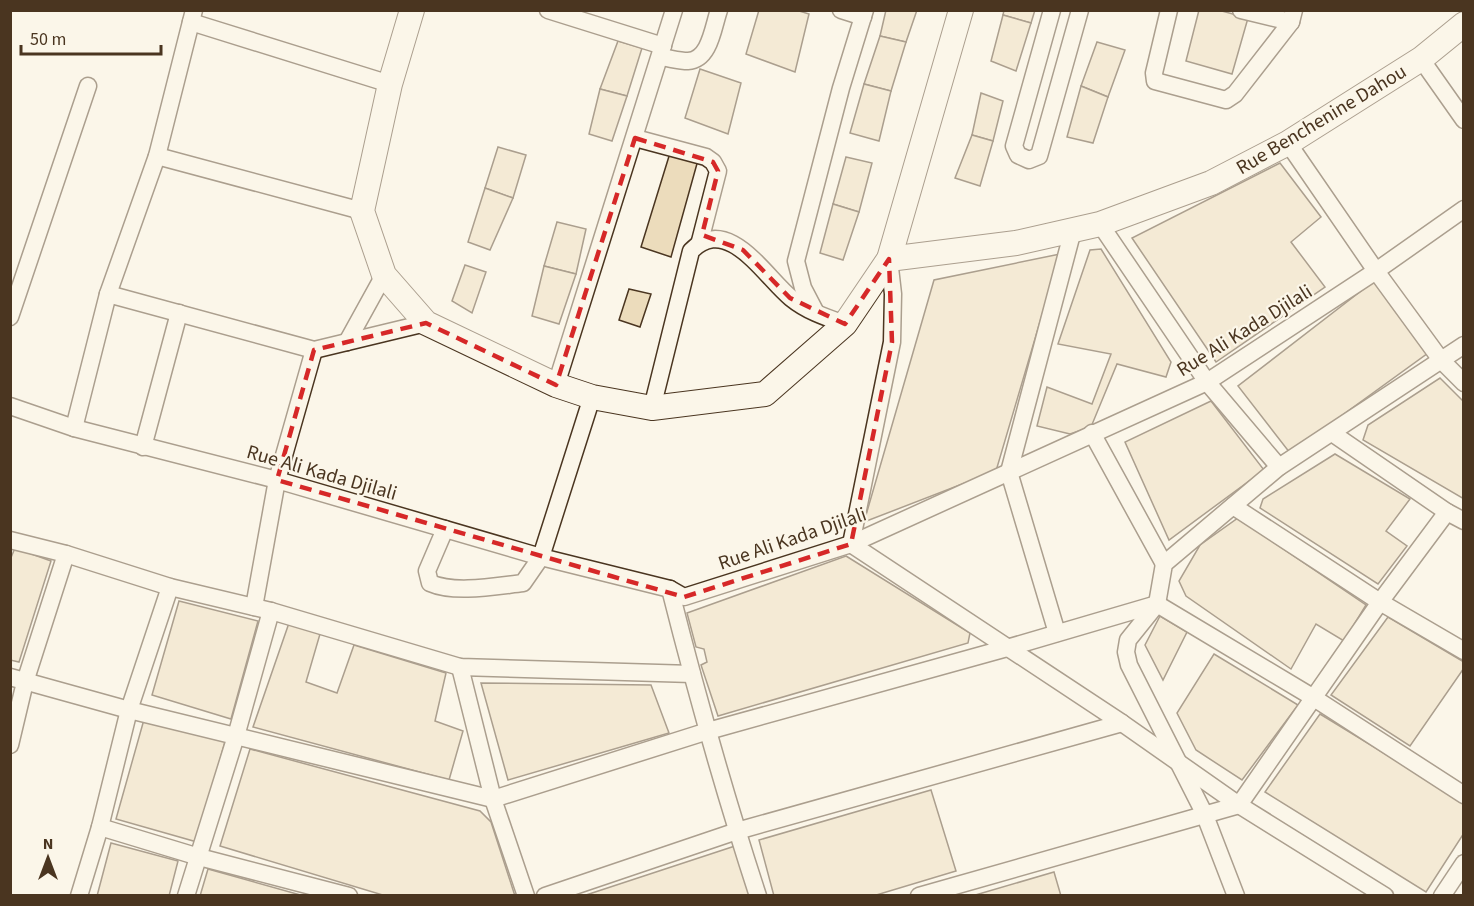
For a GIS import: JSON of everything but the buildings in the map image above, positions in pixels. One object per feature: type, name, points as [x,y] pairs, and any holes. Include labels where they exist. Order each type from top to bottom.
[{"type":"street","points":[[412,10],[390,84],[362,211],[384,274],[426,323],[556,385],[592,397],[652,408],[765,394],[845,324],[890,259],[961,10]]},
{"type":"street","points":[[548,10],[689,61],[699,58],[706,51],[719,10]]},
{"type":"street","points":[[556,385],[674,10]]},
{"type":"street","points":[[817,315],[802,288],[796,261],[841,88],[864,14],[841,10]]},
{"type":"street","points":[[1052,10],[1014,146],[1018,155],[1029,160],[1039,156],[1080,10]]},
{"type":"street","points":[[1169,10],[1154,73],[1155,81],[1226,100],[1235,94],[1292,16],[1241,10]]},
{"type":"street","points":[[74,428],[108,294],[157,156],[192,16],[390,84]]},
{"type":"street","name":"Rue Benchenine Dahou","points":[[890,259],[1016,243],[1100,224],[1211,183],[1288,143],[1421,59],[1464,24]]},
{"type":"street","points":[[1421,59],[1464,120]]},
{"type":"street","points":[[10,317],[88,86]]},
{"type":"street","points":[[634,138],[706,157],[713,162],[718,171],[700,241],[691,250],[652,408]]},
{"type":"street","points":[[1288,143],[1376,271],[1441,360],[1464,383]]},
{"type":"street","points":[[157,156],[362,211]]},
{"type":"street","name":"Rue Ali Kada Djilali","points":[[10,406],[74,428],[277,480],[541,557],[670,589],[684,597],[851,544],[1207,382],[1376,271],[1464,209]]},
{"type":"street","points":[[1100,224],[1207,382],[1279,467]]},
{"type":"street","points":[[1057,633],[1009,472],[1073,230]]},
{"type":"street","points":[[700,241],[715,238],[729,242],[743,250],[790,298],[817,315],[845,324]]},
{"type":"street","points":[[890,259],[893,294],[892,342],[851,544],[1122,723],[1239,805],[1385,896]]},
{"type":"street","points":[[347,342],[384,274]]},
{"type":"street","points":[[108,294],[314,350],[426,323]]},
{"type":"street","points":[[143,447],[179,313]]},
{"type":"street","points":[[1236,896],[1204,813],[1129,665],[1126,652],[1128,640],[1156,604],[1164,564],[1279,467],[1464,345]]},
{"type":"street","points":[[254,607],[277,480],[314,350]]},
{"type":"street","points":[[445,529],[427,571],[430,584],[442,589],[492,587],[523,582],[541,557],[592,397]]},
{"type":"street","points":[[1092,433],[1164,564]]},
{"type":"street","points":[[1332,433],[1447,512],[1464,521]]},
{"type":"street","points":[[1233,506],[1380,602],[1464,651]]},
{"type":"street","points":[[919,896],[1204,813],[1239,805],[1380,602],[1447,512]]},
{"type":"street","points":[[10,540],[66,554],[170,587],[271,611],[460,667],[692,674]]},
{"type":"street","points":[[10,745],[18,679],[66,554]]},
{"type":"street","points":[[79,896],[100,827],[129,710],[170,587]]},
{"type":"street","points":[[670,589],[708,731],[758,896]]},
{"type":"street","points":[[18,679],[129,710],[493,799],[708,731],[1156,604],[1314,698],[1464,795]]},
{"type":"street","points":[[186,896],[236,736],[271,611]]},
{"type":"street","points":[[460,667],[493,799],[526,896]]},
{"type":"street","points":[[545,896],[737,831],[1122,723]]},
{"type":"street","points":[[100,827],[199,857],[349,896]]},
{"type":"street","points":[[1442,896],[1464,863]]},
{"type":"highlighted area","points":[[635,138],[713,162],[718,171],[702,235],[743,250],[790,298],[845,324],[889,259],[892,342],[851,544],[684,597],[277,480],[314,350],[426,323],[556,385]]}]
